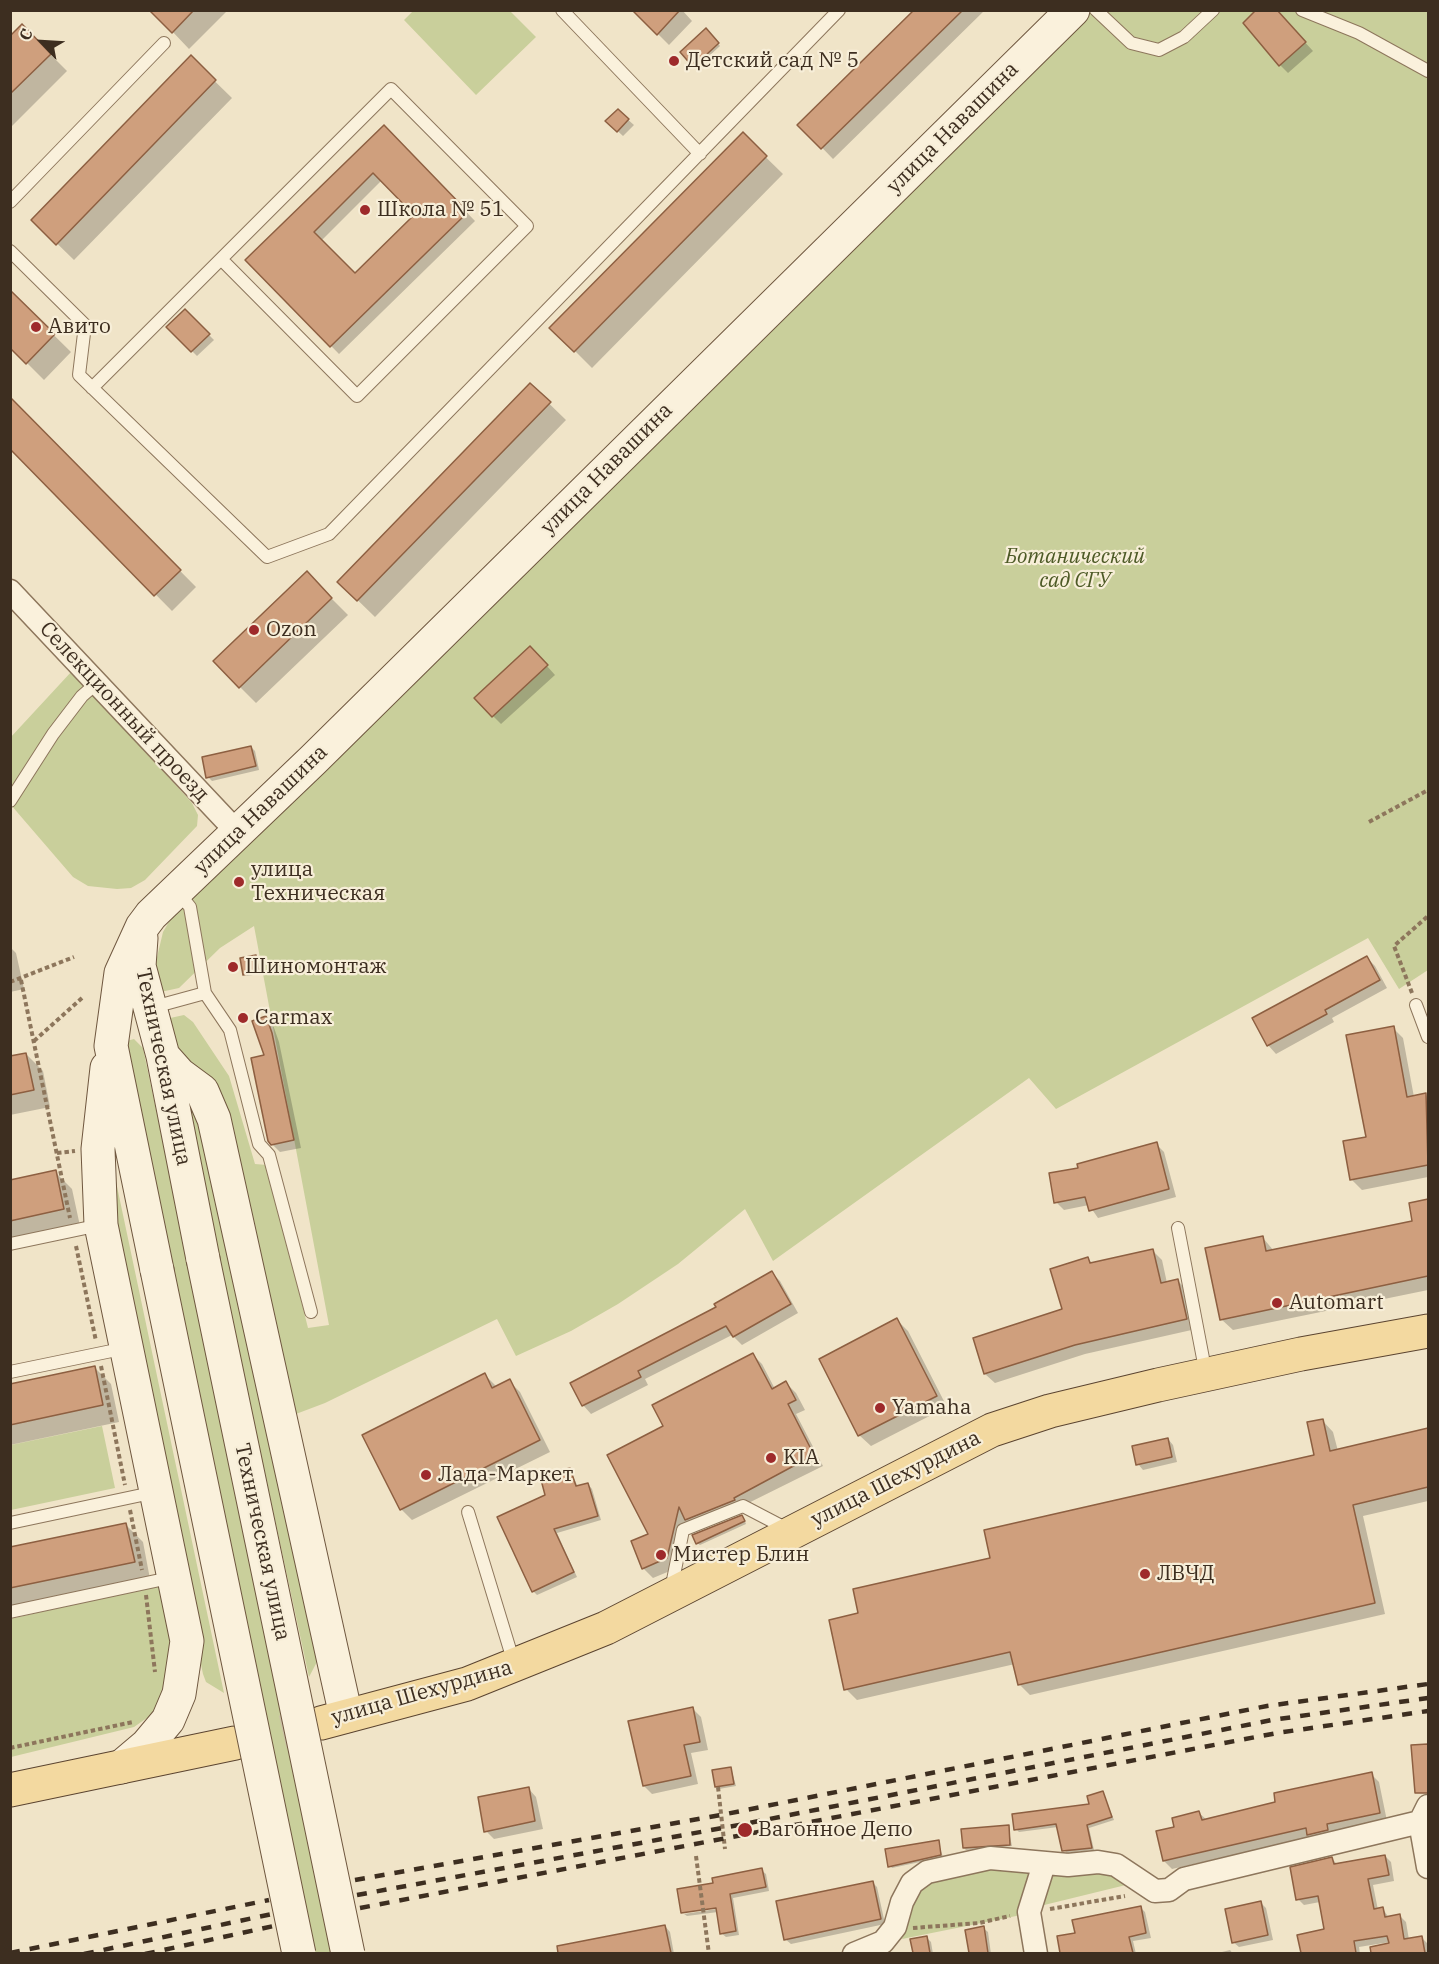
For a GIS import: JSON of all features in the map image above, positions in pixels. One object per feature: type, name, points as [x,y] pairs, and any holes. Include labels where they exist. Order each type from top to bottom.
[{"type":"main road","name":"улица Навашина","points":[[142,927],[1073,10]]},
{"type":"main road","name":"Техническая улица","points":[[142,927],[139,966],[156,1033],[348,1953]]},
{"type":"main road","name":"Техническая улица","points":[[142,927],[121,973],[111,1041],[299,1953]]},
{"type":"main road","name":"улица Шехурдина","points":[[156,1033],[179,1074],[202,1091],[214,1119],[333,1720],[467,1684],[515,1667],[606,1628],[992,1430],[1050,1411],[1206,1375],[1428,1331]]},
{"type":"main road","points":[[111,1041],[87,1227],[160,1580],[187,1641],[179,1694],[168,1720],[147,1745],[121,1767]]},
{"type":"main road","points":[[10,1790],[236,1743]]},
{"type":"street","name":"Селекционный проезд","points":[[10,591],[238,833]]},
{"type":"street","points":[[111,1041],[121,1021],[134,1018],[148,1023],[156,1033]]},
{"type":"street","points":[[854,1953],[883,1941],[895,1927],[912,1883],[927,1872],[990,1858],[1044,1864],[1098,1862],[1116,1865],[1146,1887],[1155,1891],[1169,1890],[1184,1879],[1424,1814],[1428,1868]]},
{"type":"street","points":[[1036,1953],[1029,1912],[1044,1864]]},
{"type":"lane","points":[[562,10],[700,154]]},
{"type":"lane","points":[[10,251],[86,325],[79,375],[267,557],[329,534],[839,10]]},
{"type":"lane","points":[[1096,10],[1131,44],[1159,50],[1184,37],[1213,10]]},
{"type":"lane","points":[[1302,10],[1359,33],[1428,71]]},
{"type":"lane","points":[[10,202],[164,43]]},
{"type":"lane","points":[[92,388],[221,259],[391,89],[527,226],[357,396],[221,259]]},
{"type":"lane","points":[[10,801],[53,734],[82,696],[97,683]]},
{"type":"lane","points":[[177,890],[189,907],[204,993],[230,1030],[260,1144],[269,1155],[310,1312]]},
{"type":"lane","points":[[156,1033],[204,993]]},
{"type":"lane","points":[[1416,1005],[1428,1037]]},
{"type":"lane","points":[[10,1244],[87,1227]]},
{"type":"lane","points":[[1179,1228],[1206,1375]]},
{"type":"lane","points":[[10,1372],[113,1351]]},
{"type":"lane","points":[[10,1523],[142,1495]]},
{"type":"lane","points":[[670,1595],[683,1530],[743,1506],[793,1532]]},
{"type":"lane","points":[[468,1512],[515,1667]]},
{"type":"lane","points":[[10,1612],[160,1580]]},
{"type":"path","points":[[1369,822],[1428,790]]},
{"type":"path","points":[[1416,1005],[1394,946],[1428,916]]},
{"type":"path","points":[[10,982],[21,980],[74,957]]},
{"type":"path","points":[[21,980],[33,1041],[87,1227],[160,1580],[156,1683]]},
{"type":"path","points":[[33,1041],[83,997]]},
{"type":"path","points":[[10,1748],[134,1722],[142,1717]]},
{"type":"path","points":[[718,1787],[725,1849]]},
{"type":"path","points":[[696,1856],[709,1953]]},
{"type":"green space","points":[[414,10],[510,11],[536,37],[476,95],[404,20]]},
{"type":"green space","name":"Ботанический сад СГУ","points":[[1091,11],[1428,11],[1428,970],[1399,989],[1368,938],[1056,1109],[1029,1078],[773,1261],[745,1209],[678,1264],[618,1304],[571,1331],[516,1356],[497,1319],[325,1403],[288,1417],[201,1072],[167,1037],[161,1020],[184,1015],[193,1022],[229,1076],[255,1164],[267,1165],[308,1328],[329,1325],[254,926],[220,948],[179,988],[156,993],[154,970],[163,932],[170,920]]},
{"type":"green space","points":[[72,671],[192,803],[198,815],[197,826],[145,880],[131,888],[88,886],[73,877],[11,805],[10,738]]},
{"type":"green space","points":[[134,1039],[143,1048],[334,1953],[313,1953],[168,1268],[127,1041]]},
{"type":"green space","points":[[189,1105],[196,1109],[319,1658],[309,1677],[218,1256]]},
{"type":"green space","points":[[111,1158],[224,1693],[206,1682],[203,1674],[108,1225]]},
{"type":"green space","points":[[102,1426],[115,1488],[11,1510],[11,1445]]},
{"type":"green space","points":[[165,1584],[178,1663],[154,1713],[134,1727],[11,1757],[10,1619]]},
{"type":"green space","points":[[986,1866],[1104,1868],[1130,1884],[1036,1907],[1021,1915],[902,1939],[914,1892],[929,1878]]},
{"type":"building","points":[[149,10],[194,10],[172,33]]},
{"type":"building","points":[[632,10],[680,10],[657,35]]},
{"type":"building","points":[[914,10],[963,10],[821,149],[797,125]]},
{"type":"building","points":[[1256,10],[1277,10],[1306,42],[1279,66],[1243,23]]},
{"type":"building","points":[[22,24],[51,54],[10,94],[10,36]]},
{"type":"building","points":[[706,28],[719,43],[693,67],[680,52]]},
{"type":"building","points":[[191,55],[216,80],[56,245],[31,220]]},
{"type":"building","points":[[618,109],[629,119],[617,132],[605,121]]},
{"type":"building","points":[[384,125],[468,212],[330,347],[245,260]],"holes":[[[373,173],[414,215],[355,273],[314,232]]]},
{"type":"building","points":[[743,132],[767,156],[574,352],[549,328]]},
{"type":"building","points":[[10,290],[55,334],[26,364],[10,348]]},
{"type":"building","points":[[185,309],[210,334],[191,352],[166,327]]},
{"type":"building","points":[[530,383],[551,402],[357,601],[337,582]]},
{"type":"building","points":[[10,397],[181,570],[154,596],[10,449]]},
{"type":"building","points":[[307,571],[332,598],[239,688],[213,661]]},
{"type":"building","points":[[530,646],[548,665],[492,717],[474,698]]},
{"type":"building","points":[[251,746],[256,766],[206,778],[202,757]]},
{"type":"building","points":[[256,955],[259,972],[243,975],[240,958]]},
{"type":"building","points":[[1367,956],[1380,980],[1325,1010],[1327,1014],[1267,1046],[1252,1018]]},
{"type":"building","points":[[266,1016],[272,1033],[294,1140],[271,1145],[268,1141],[251,1058],[264,1055],[252,1021]]},
{"type":"building","points":[[1394,1026],[1407,1097],[1426,1093],[1428,1165],[1350,1180],[1343,1141],[1366,1137],[1346,1035]]},
{"type":"building","points":[[26,1053],[34,1090],[10,1095],[10,1056]]},
{"type":"building","points":[[1157,1142],[1169,1189],[1089,1211],[1085,1197],[1054,1203],[1049,1173],[1078,1168],[1077,1164]]},
{"type":"building","points":[[56,1170],[64,1209],[10,1221],[10,1180]]},
{"type":"building","points":[[1428,1199],[1428,1276],[1220,1320],[1205,1248],[1263,1236],[1266,1251],[1412,1221],[1409,1203]]},
{"type":"building","points":[[1153,1249],[1161,1283],[1178,1279],[1187,1319],[1075,1345],[984,1374],[973,1338],[1062,1309],[1050,1269],[1088,1257],[1090,1263]]},
{"type":"building","points":[[772,1271],[791,1304],[733,1337],[726,1326],[638,1371],[641,1377],[582,1406],[570,1383],[716,1307],[714,1304]]},
{"type":"building","points":[[897,1318],[937,1396],[858,1436],[819,1359]]},
{"type":"building","points":[[753,1353],[772,1389],[786,1381],[796,1400],[788,1404],[814,1455],[734,1498],[735,1500],[685,1520],[679,1507],[667,1558],[642,1569],[631,1541],[648,1534],[607,1455],[663,1426],[652,1405]]},
{"type":"building","points":[[95,1366],[103,1405],[10,1425],[10,1384]]},
{"type":"building","name":"Лада-Маркет","points":[[485,1373],[492,1388],[510,1379],[540,1440],[400,1510],[362,1435]]},
{"type":"building","name":"ЛВЧД","points":[[1323,1419],[1330,1451],[1428,1428],[1428,1487],[1353,1505],[1375,1603],[1018,1685],[1010,1652],[844,1690],[829,1620],[858,1613],[853,1589],[990,1558],[984,1530],[1314,1455],[1307,1422]]},
{"type":"building","points":[[1168,1438],[1172,1457],[1136,1465],[1132,1446]]},
{"type":"building","points":[[570,1468],[576,1486],[588,1483],[598,1516],[554,1529],[574,1572],[532,1592],[497,1517],[545,1495],[540,1476]]},
{"type":"building","points":[[742,1515],[745,1521],[696,1544],[692,1535]]},
{"type":"building","points":[[126,1523],[135,1562],[10,1588],[10,1547]]},
{"type":"building","points":[[693,1707],[700,1742],[684,1745],[691,1776],[643,1786],[628,1721]]},
{"type":"building","points":[[1428,1744],[1428,1793],[1415,1793],[1411,1745]]},
{"type":"building","points":[[731,1767],[734,1784],[715,1787],[712,1770]]},
{"type":"building","points":[[1372,1772],[1380,1813],[1327,1824],[1328,1830],[1307,1835],[1306,1828],[1163,1861],[1156,1831],[1174,1827],[1172,1818],[1199,1811],[1202,1820],[1275,1802],[1274,1793]]},
{"type":"building","points":[[529,1787],[535,1821],[484,1832],[478,1797]]},
{"type":"building","points":[[1103,1791],[1112,1817],[1087,1825],[1092,1848],[1062,1851],[1056,1824],[1014,1830],[1012,1814],[1089,1804],[1087,1796]]},
{"type":"building","points":[[1009,1825],[1010,1845],[963,1848],[961,1829]]},
{"type":"building","points":[[939,1840],[941,1855],[888,1867],[885,1849]]},
{"type":"building","points":[[1385,1855],[1389,1875],[1368,1879],[1374,1909],[1383,1907],[1385,1917],[1400,1914],[1404,1939],[1422,1936],[1425,1953],[1371,1953],[1370,1947],[1389,1943],[1387,1936],[1354,1941],[1356,1953],[1301,1953],[1297,1935],[1324,1929],[1318,1896],[1296,1900],[1290,1867],[1332,1857],[1334,1864]]},
{"type":"building","points":[[762,1868],[766,1887],[730,1894],[736,1931],[720,1934],[716,1908],[681,1913],[677,1889],[713,1883],[712,1878]]},
{"type":"building","points":[[873,1881],[881,1919],[784,1940],[776,1901]]},
{"type":"building","points":[[1261,1901],[1268,1935],[1232,1943],[1225,1909]]},
{"type":"building","points":[[1141,1906],[1146,1933],[1129,1937],[1133,1953],[1060,1953],[1057,1936],[1075,1933],[1072,1920]]},
{"type":"building","points":[[665,1925],[671,1953],[558,1953],[557,1946]]},
{"type":"building","points":[[984,1926],[988,1953],[969,1953],[965,1930]]},
{"type":"building","points":[[927,1936],[930,1953],[913,1953],[910,1939]]},
{"type":"tunnel","points":[[235,1743],[321,1723]]},
{"type":"railway","points":[[355,1880],[721,1815],[1267,1706],[1428,1684]]},
{"type":"railway","points":[[357,1895],[744,1824],[1272,1720],[1428,1698]]},
{"type":"railway","points":[[360,1908],[1277,1733],[1428,1711]]},
{"type":"railway","points":[[10,1953],[269,1900]]},
{"type":"railway","points":[[84,1954],[272,1914]]},
{"type":"railway","points":[[145,1954],[274,1926]]},
{"type":"place","name":"Детский сад № 5","points":[[674,61]]},
{"type":"place","name":"Школа № 51","points":[[365,210]]},
{"type":"place","name":"Авито","points":[[36,327]]},
{"type":"place","name":"Ozon","points":[[254,630]]},
{"type":"place","name":"улица Техническая","points":[[239,882]]},
{"type":"place","name":"Шиномонтаж","points":[[233,967]]},
{"type":"place","name":"Carmax","points":[[243,1018]]},
{"type":"place","name":"Automart","points":[[1277,1303]]},
{"type":"place","name":"Yamaha","points":[[880,1408]]},
{"type":"place","name":"KIA","points":[[771,1458]]},
{"type":"place","name":"Лада-Маркет","points":[[426,1475]]},
{"type":"place","name":"Мистер Блин","points":[[661,1555]]},
{"type":"place","name":"ЛВЧД","points":[[1145,1574]]},
{"type":"place","name":"Вагонное Депо","points":[[745,1830]]}]
